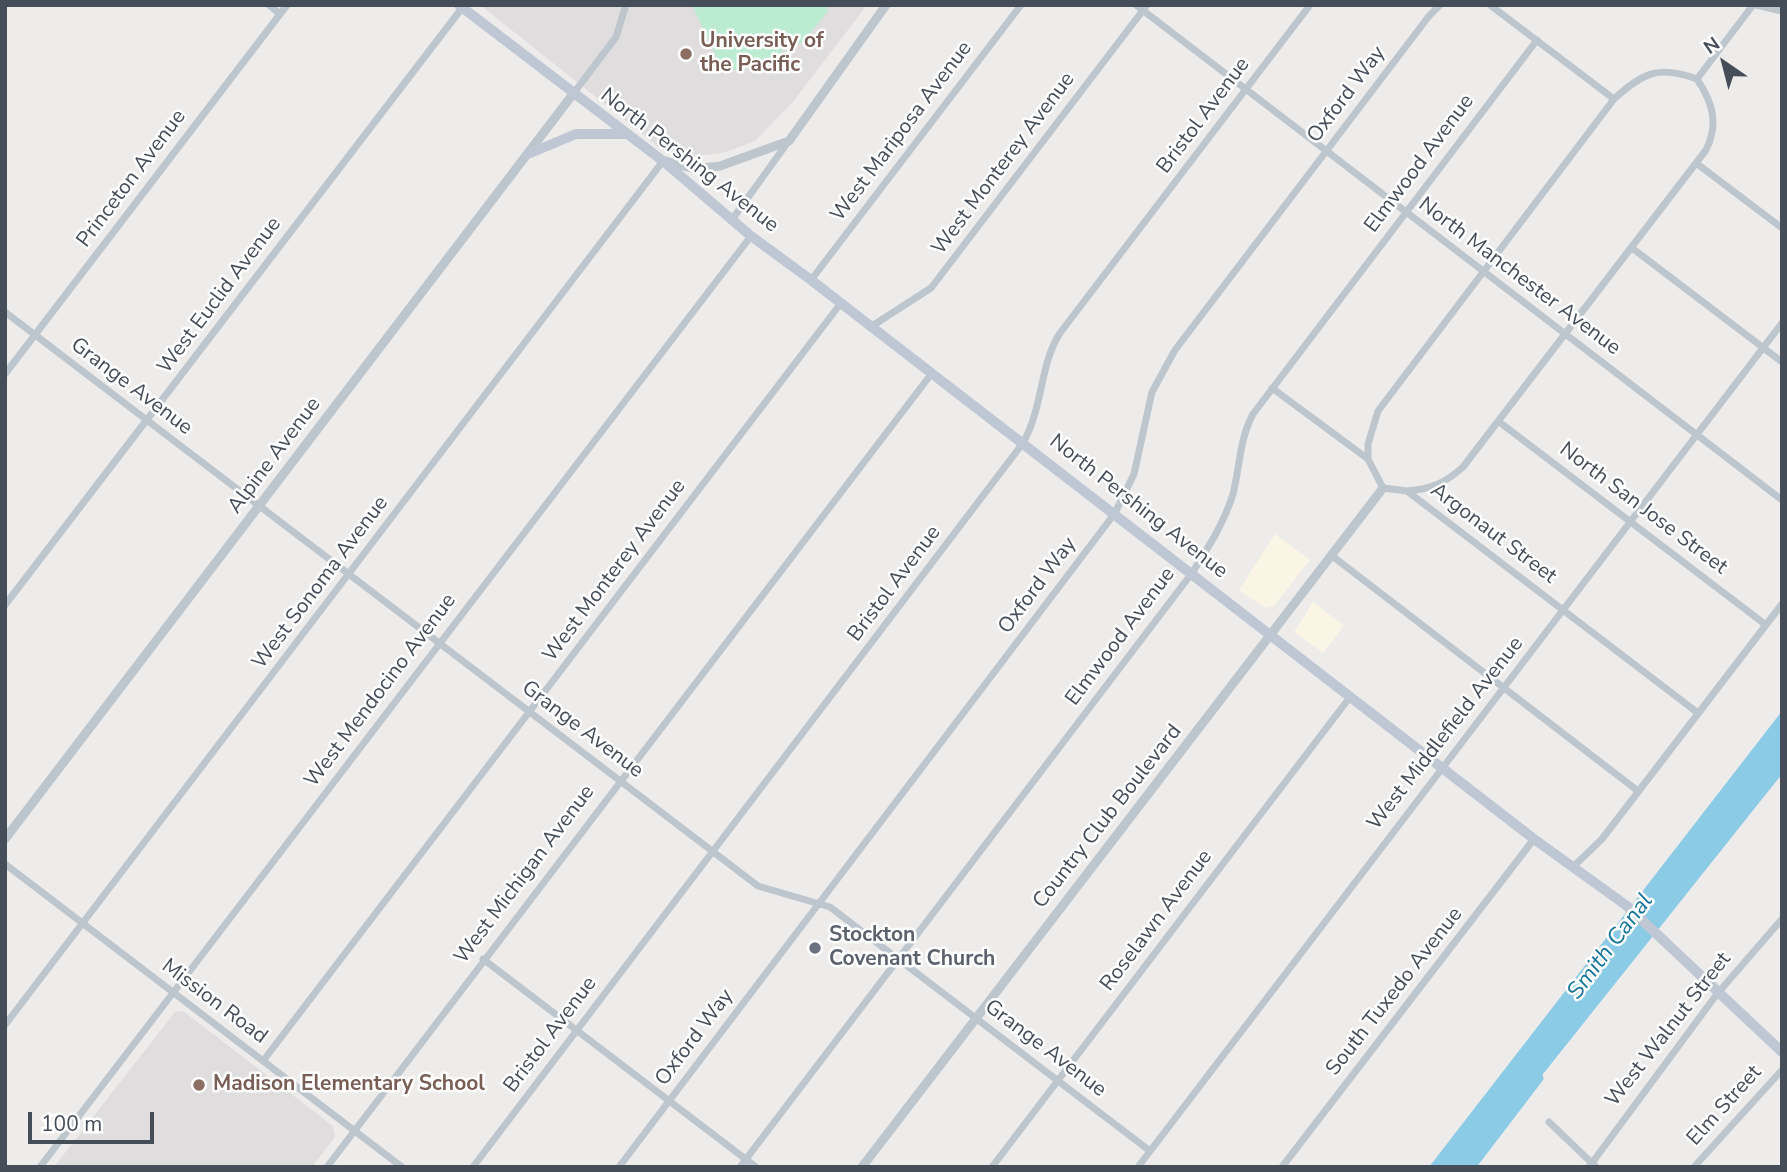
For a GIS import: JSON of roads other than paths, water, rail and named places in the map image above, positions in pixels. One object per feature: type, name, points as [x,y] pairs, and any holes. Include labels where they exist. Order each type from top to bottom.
[{"type":"main road","name":"North Pershing Avenue","points":[[460,7],[663,161],[731,221],[811,279],[1534,839],[1627,906],[1717,994],[1782,1052]]},
{"type":"main road","points":[[527,154],[576,134],[626,134]]},
{"type":"street","points":[[269,5],[280,14]]},
{"type":"street","name":"Princeton Avenue","points":[[5,374],[287,5]]},
{"type":"street","points":[[573,94],[616,37],[626,5]]},
{"type":"street","points":[[731,221],[886,5]]},
{"type":"street","name":"West Mariposa Avenue","points":[[811,279],[1021,5]]},
{"type":"street","name":"North Manchester Avenue","points":[[1136,5],[1145,8],[1245,90],[1782,500]]},
{"type":"street","name":"Bristol Avenue","points":[[473,1167],[1023,443],[1040,405],[1046,367],[1056,340],[1310,5]]},
{"type":"street","name":"Oxford Way","points":[[619,1167],[1115,513],[1134,474],[1145,412],[1161,370],[1326,150],[1440,5]]},
{"type":"street","points":[[1490,5],[1615,99]]},
{"type":"street","points":[[1697,79],[1755,5],[1782,11]]},
{"type":"street","name":"West Euclid Avenue","points":[[5,605],[460,7]]},
{"type":"street","name":"West Monterey Avenue","points":[[872,326],[919,298],[937,280],[1145,8]]},
{"type":"street","name":"Elmwood Avenue","points":[[740,1167],[1192,573],[1228,508],[1248,423],[1537,40]]},
{"type":"street","points":[[1383,488],[1368,458],[1367,444],[1378,411],[1615,99],[1639,78],[1660,71],[1678,72],[1697,79],[1711,104],[1714,128],[1706,150],[1463,467],[1446,482],[1428,490],[1408,491]]},
{"type":"street","name":"Alpine Avenue","points":[[5,839],[573,94]]},
{"type":"street","points":[[663,161],[695,169],[720,166],[789,141]]},
{"type":"street","name":"West Sonoma Avenue","points":[[5,1025],[663,161]]},
{"type":"street","points":[[1696,163],[1782,228]]},
{"type":"street","name":"West Mendocino Avenue","points":[[40,1167],[751,236]]},
{"type":"street","points":[[1632,248],[1782,362]]},
{"type":"street","name":"West Monterey Avenue","points":[[263,1061],[841,303]]},
{"type":"street","name":"Grange Avenue","points":[[5,312],[758,886],[830,907],[1150,1151]]},
{"type":"street","name":"West Middlefield Avenue","points":[[1138,1167],[1782,323]]},
{"type":"street","name":"West Michigan Avenue","points":[[327,1167],[619,780],[932,373]]},
{"type":"street","points":[[1272,388],[1368,458]]},
{"type":"street","name":"North San Jose Street","points":[[1498,421],[1766,625]]},
{"type":"street","name":"Argonaut Street","points":[[1383,488],[1408,491],[1698,713]]},
{"type":"street","name":"Country Club Boulevard","points":[[862,1167],[1383,488]]},
{"type":"street","points":[[1331,555],[1638,791]]},
{"type":"street","points":[[1573,867],[1602,839],[1782,604]]},
{"type":"street","name":"Roselawn Avenue","points":[[992,1167],[1350,697]]},
{"type":"street","name":"South Tuxedo Avenue","points":[[1282,1167],[1534,839]]},
{"type":"street","name":"Mission Road","points":[[5,864],[402,1167]]},
{"type":"street","name":"West Walnut Street","points":[[1592,1165],[1717,994],[1782,919]]},
{"type":"street","points":[[483,959],[756,1167]]},
{"type":"street","name":"Elm Street","points":[[1694,1167],[1782,1070]]},
{"type":"street","points":[[1549,1122],[1592,1165]]},
{"type":"water","points":[[1782,711],[1782,774],[1469,1167],[1429,1167]]},
{"type":"waterway","name":"Smith Canal","points":[[1471,1167],[1539,1078]]},
{"type":"place","name":"University of the Pacific","points":[[686,54]]},
{"type":"place","name":"Stockton Covenant Church","points":[[815,948]]},
{"type":"place","name":"Madison Elementary School","points":[[199,1085]]}]
